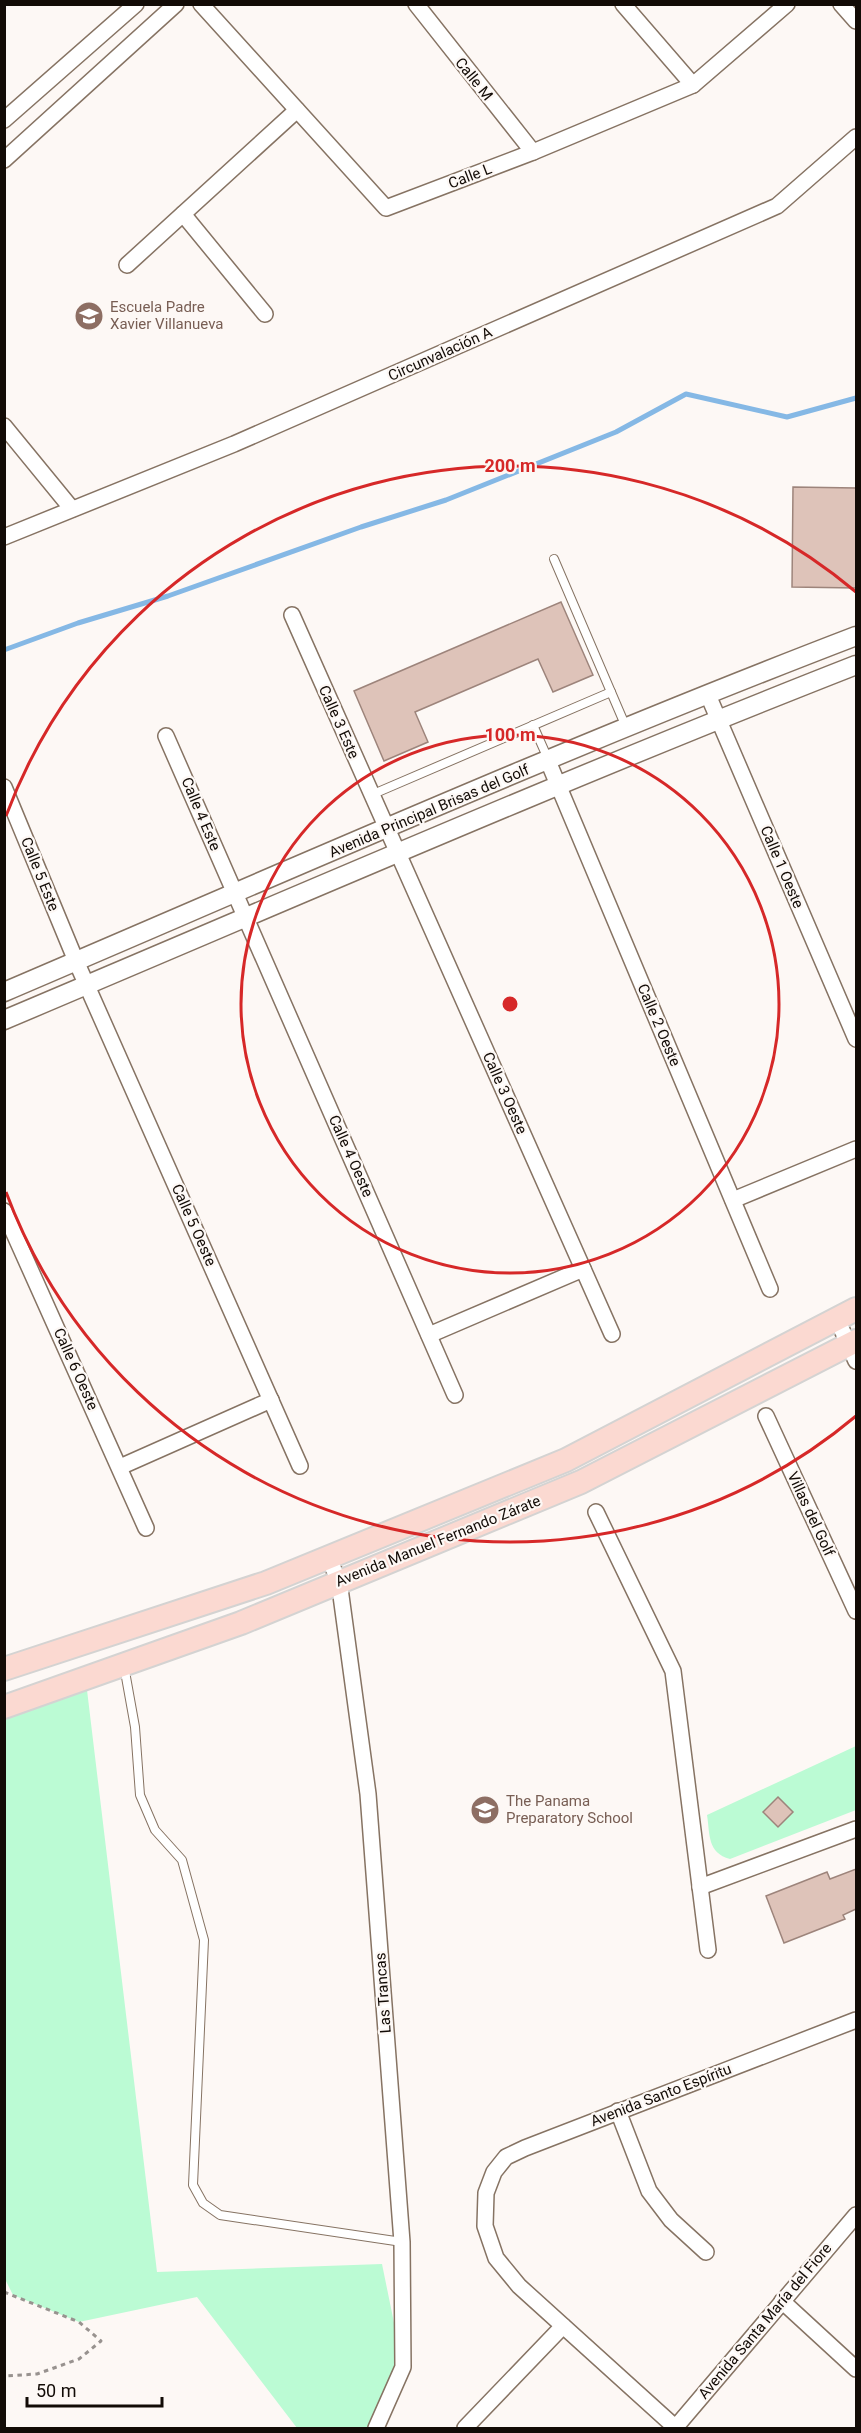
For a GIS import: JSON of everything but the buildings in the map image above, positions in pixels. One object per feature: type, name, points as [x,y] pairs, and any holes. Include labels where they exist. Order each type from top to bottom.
[{"type":"main road","name":"Avenida Manuel Fernando Zárate","points":[[4,1669],[266,1583],[566,1460],[847,1314]]},
{"type":"main road","name":"Avenida Manuel Fernando Zárate","points":[[4,1707],[241,1623],[581,1482],[854,1349]]},
{"type":"street","points":[[4,120],[136,4]]},
{"type":"street","points":[[4,160],[176,4]]},
{"type":"street","name":"Calle L","points":[[201,4],[386,208],[533,152],[693,85],[787,4]]},
{"type":"street","points":[[623,4],[693,85]]},
{"type":"street","points":[[841,4],[856,21]]},
{"type":"street","name":"Calle M","points":[[415,5],[533,152]]},
{"type":"street","points":[[127,265],[297,110]]},
{"type":"street","name":"Circunvalación A","points":[[4,537],[234,444],[777,206],[856,137]]},
{"type":"street","points":[[183,214],[265,314]]},
{"type":"street","points":[[4,426],[72,509]]},
{"type":"street","name":"Calle 3 Este","points":[[292,615],[386,829]]},
{"type":"street","name":"Avenida Principal Brisas del Golf","points":[[4,992],[548,761],[856,636]]},
{"type":"street","name":"Avenida Principal Brisas del Golf","points":[[4,1020],[398,851],[718,719],[856,665]]},
{"type":"street","name":"Calle 1 Oeste","points":[[708,695],[856,1039]]},
{"type":"street","name":"Calle 4 Este","points":[[166,736],[246,917]]},
{"type":"street","name":"Calle 2 Oeste","points":[[548,761],[770,1289]]},
{"type":"street","name":"Calle 5 Este","points":[[4,787],[87,985]]},
{"type":"street","name":"Calle 3 Oeste","points":[[386,829],[398,851],[612,1334]]},
{"type":"street","name":"Calle 4 Oeste","points":[[246,917],[455,1395]]},
{"type":"street","name":"Calle 5 Oeste","points":[[87,985],[300,1466]]},
{"type":"street","points":[[733,1200],[856,1149]]},
{"type":"street","name":"Calle 6 Oeste","points":[[4,1210],[146,1528]]},
{"type":"street","points":[[429,1335],[583,1269]]},
{"type":"street","points":[[847,1314],[854,1349]]},
{"type":"street","points":[[120,1467],[271,1400]]},
{"type":"street","name":"Villas del Golf","points":[[766,1416],[856,1611]]},
{"type":"street","points":[[596,1512],[673,1671],[708,1950]]},
{"type":"street","name":"Las Trancas","points":[[328,1557],[339,1581],[368,1794],[402,2242],[403,2367],[376,2428]]},
{"type":"street","points":[[700,1887],[856,1829]]},
{"type":"street","name":"Avenida Santo Espíritu","points":[[563,2326],[519,2286],[496,2258],[485,2226],[486,2193],[494,2172],[506,2157],[618,2111],[856,2020]]},
{"type":"street","points":[[618,2111],[649,2191],[671,2220],[706,2252]]},
{"type":"street","name":"Avenida Santa María del Fiore","points":[[676,2428],[856,2215]]},
{"type":"street","points":[[782,2301],[856,2369]]},
{"type":"street","points":[[465,2428],[563,2326],[676,2428]]},
{"type":"lane","points":[[554,559],[626,729]]},
{"type":"lane","points":[[371,795],[611,692]]},
{"type":"lane","points":[[533,725],[548,761]]},
{"type":"lane","points":[[123,1665],[135,1727],[140,1795],[155,1830],[182,1860],[204,1940],[193,2185],[203,2203],[220,2216],[402,2242]]},
{"type":"path","points":[[4,2292],[79,2322],[101,2341],[79,2359],[69,2363],[37,2374],[4,2376]]},
{"type":"green space","points":[[87,1690],[157,2272],[382,2264],[403,2367],[376,2428],[297,2428],[197,2297],[79,2322],[13,2295],[4,2277],[4,1715]]},
{"type":"green space","points":[[856,1746],[856,1810],[730,1859],[713,1847],[707,1815]]},
{"type":"waterway","points":[[4,650],[446,500],[616,432],[686,394],[787,417],[856,398]]},
{"type":"place","name":"Escuela Padre Xavier Villanueva","points":[[89,316]]},
{"type":"place","name":"The Panama Preparatory School","points":[[485,1810]]}]
